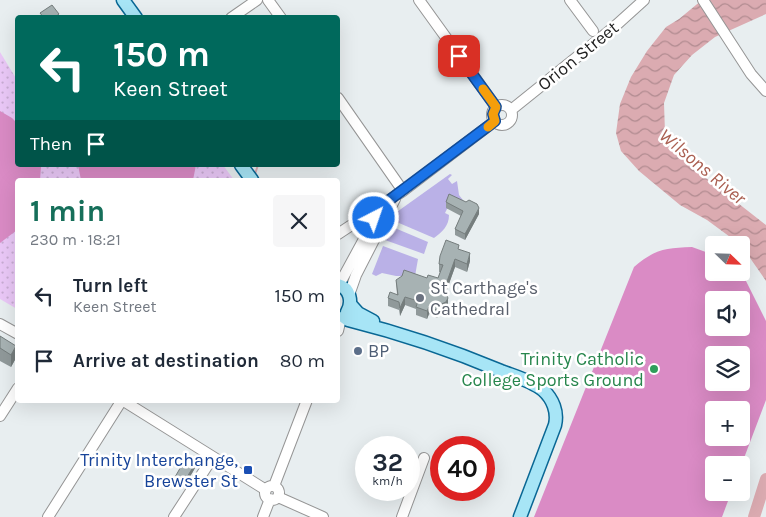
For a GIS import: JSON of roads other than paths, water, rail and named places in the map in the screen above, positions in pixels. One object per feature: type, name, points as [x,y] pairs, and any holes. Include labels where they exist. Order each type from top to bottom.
[{"type":"main road","points":[[123,0],[134,15]]},
{"type":"main road","points":[[340,287],[358,313],[393,332]]},
{"type":"main road","points":[[350,299],[341,318],[452,351],[538,386],[553,403],[556,420],[553,433],[520,517]]},
{"type":"street","points":[[236,15],[258,0]]},
{"type":"street","points":[[268,0],[278,15]]},
{"type":"street","points":[[419,0],[496,107]]},
{"type":"street","points":[[570,0],[593,31]]},
{"type":"street","name":"Orion Street","points":[[511,110],[613,28],[644,0]]},
{"type":"street","points":[[703,0],[751,74],[766,91]]},
{"type":"street","points":[[340,101],[400,193]]},
{"type":"street","points":[[506,106],[511,110],[512,118],[508,123],[502,125],[495,121],[493,114],[496,107],[506,106]]},
{"type":"street","points":[[340,233],[400,193],[495,121]]},
{"type":"street","points":[[350,299],[356,275],[400,193]]},
{"type":"street","points":[[340,281],[384,204]]},
{"type":"street","points":[[0,324],[15,332]]},
{"type":"street","points":[[0,416],[15,393]]},
{"type":"street","points":[[48,517],[120,403]]},
{"type":"street","points":[[127,403],[272,493],[323,517]]},
{"type":"street","points":[[263,517],[306,403]]},
{"type":"street","points":[[174,517],[212,457]]},
{"type":"street","points":[[402,517],[424,458]]},
{"type":"water","points":[[702,0],[766,0],[766,14],[715,37],[692,55],[674,75],[664,103],[665,133],[681,155],[702,175],[766,225],[766,281],[750,258],[750,236],[729,236],[707,220],[680,205],[639,171],[621,151],[616,133],[620,104],[631,77],[647,51],[666,27]]},
{"type":"waterway","points":[[255,174],[257,167]]},
{"type":"waterway","name":"Wilsons River","points":[[754,517],[766,479]]},
{"type":"place","name":"St Carthage's Cathedral","points":[[420,298]]},
{"type":"place","name":"BP","points":[[358,351]]},
{"type":"place","name":"Trinity Catholic College Sports Ground","points":[[654,369]]},
{"type":"place","name":"Trinity Interchange, Brewster St","points":[[248,470]]}]
